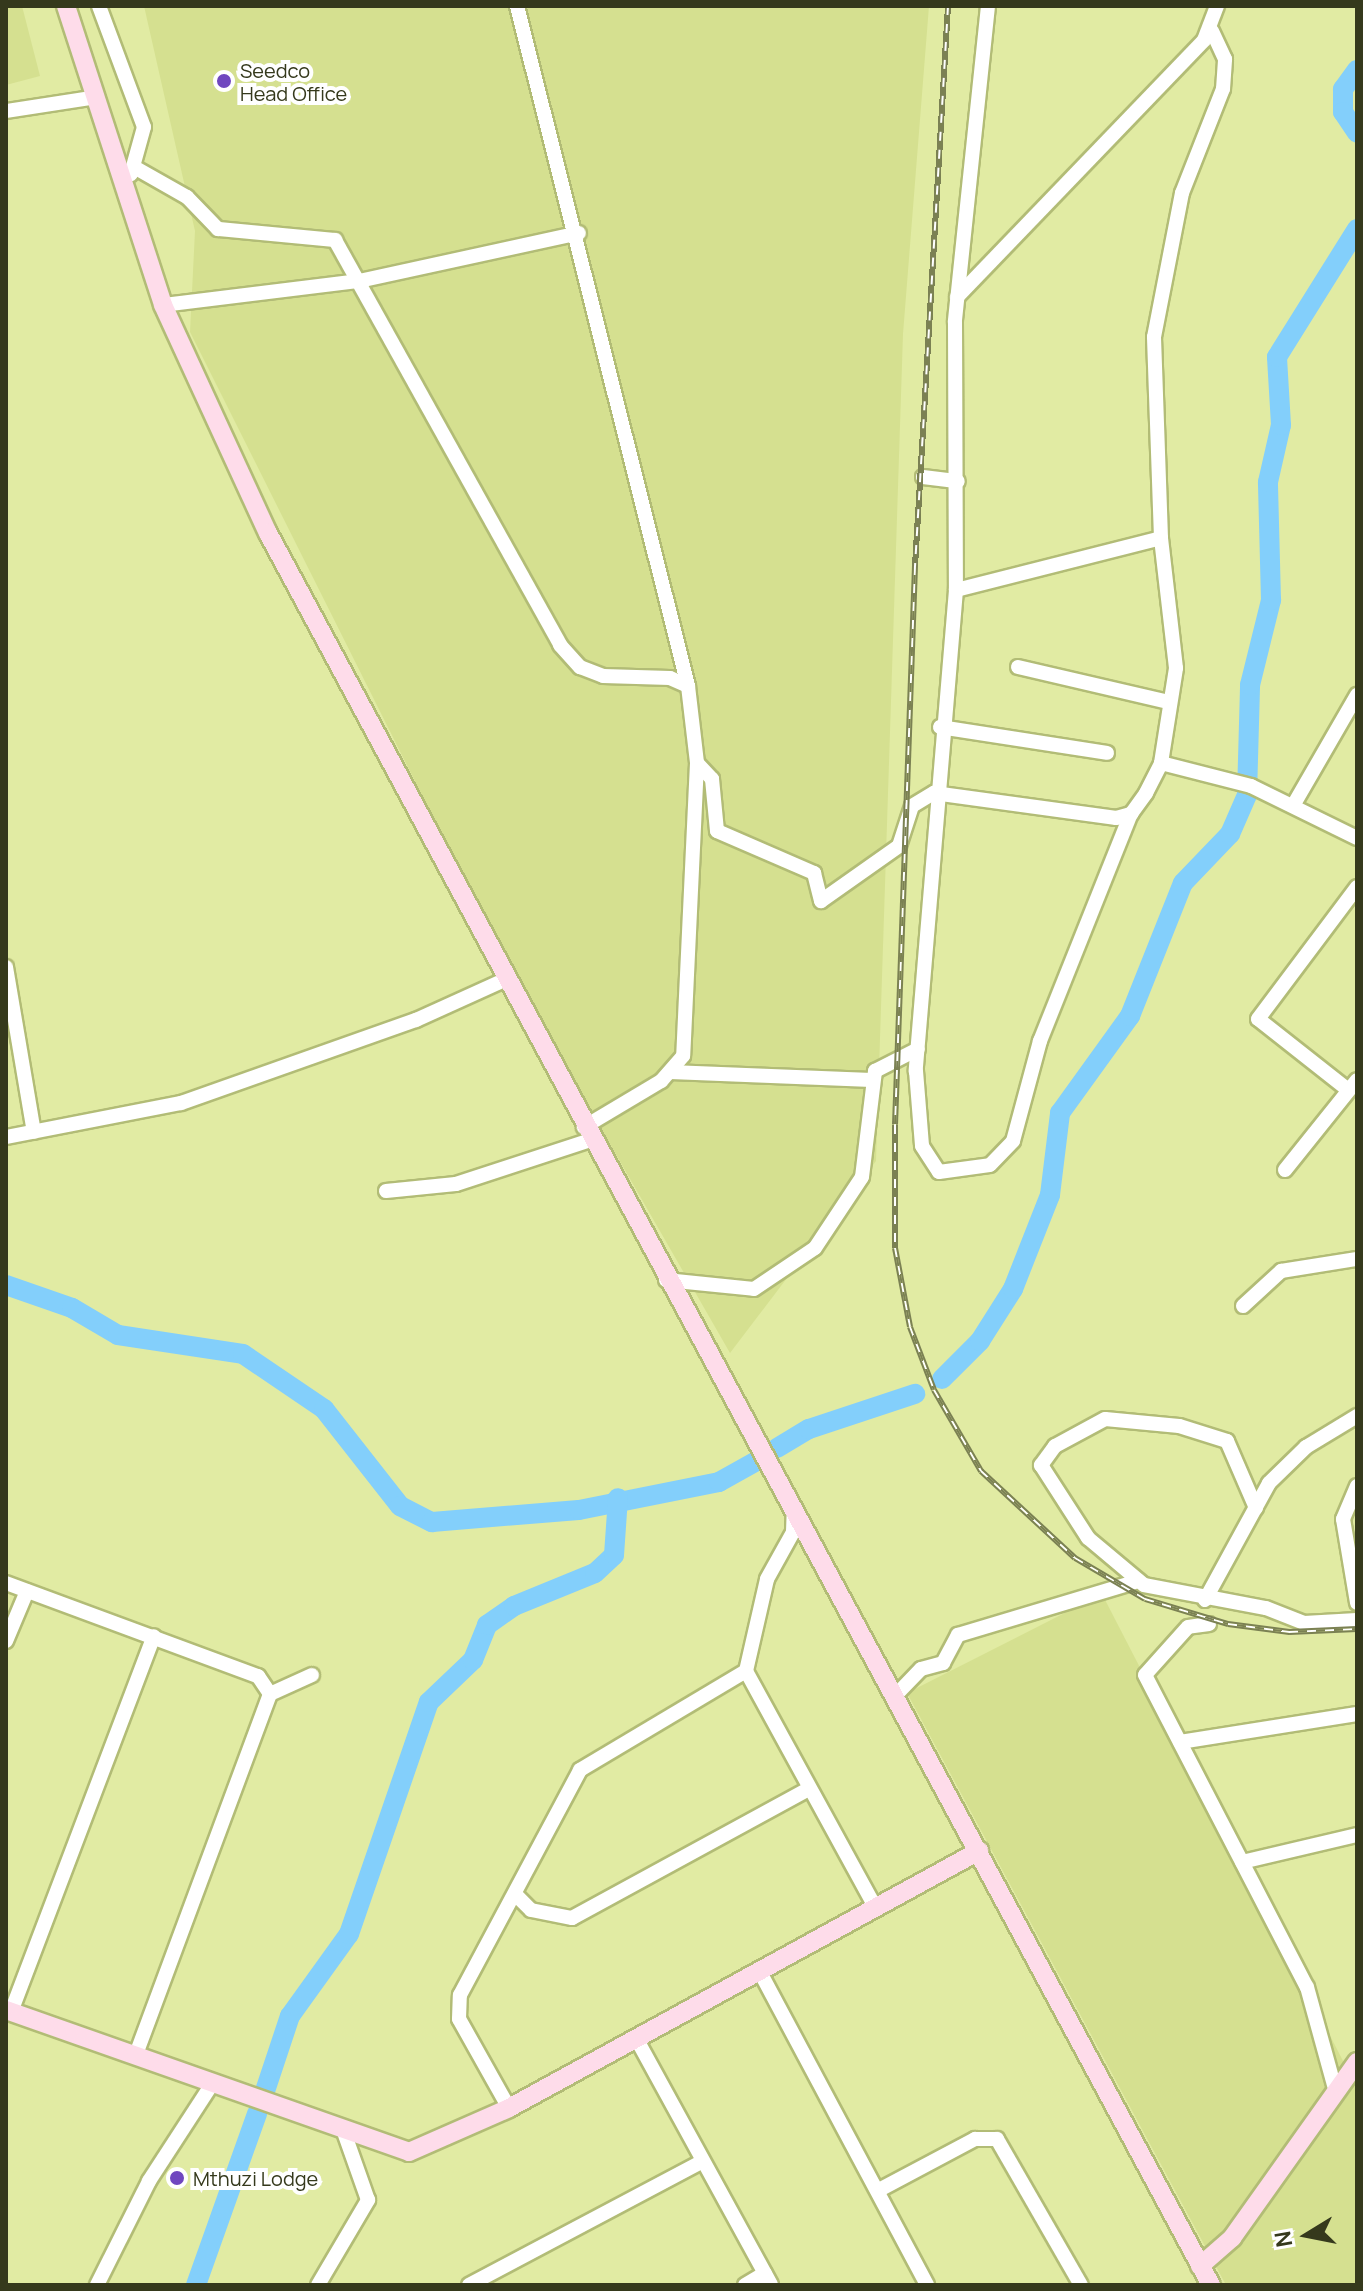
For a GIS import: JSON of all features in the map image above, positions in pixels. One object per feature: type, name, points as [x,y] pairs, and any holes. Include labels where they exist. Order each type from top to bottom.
[{"type":"main road","points":[[66,6],[91,98],[163,305],[268,533],[504,980],[666,1280],[794,1505],[1211,2285]]},
{"type":"main road","points":[[8,2011],[136,2055],[210,2087],[345,2135],[409,2152],[509,2108],[979,1851]]},
{"type":"main road","points":[[1200,2266],[1232,2238],[1334,2085],[1357,2062]]},
{"type":"street","points":[[99,6],[144,127],[134,167],[122,192]]},
{"type":"street","points":[[386,1191],[456,1184],[588,1134],[671,1072],[683,1056],[688,1027],[697,763],[688,686],[579,233],[517,6]]},
{"type":"street","points":[[988,6],[957,297],[956,590],[934,793],[918,1049],[922,1146],[930,1168],[960,1174],[1004,1156],[1040,1041],[1131,814],[1161,763],[1168,702],[1176,668],[1161,538],[1154,337],[1182,193],[1223,89],[1225,59],[1212,31]]},
{"type":"street","points":[[957,297],[1212,31],[1217,6]]},
{"type":"street","points":[[6,111],[91,98]]},
{"type":"street","points":[[134,167],[187,197],[218,229],[335,240],[560,645],[580,667],[603,676],[688,686]]},
{"type":"street","points":[[163,305],[359,281],[579,233]]},
{"type":"street","points":[[923,477],[958,481]]},
{"type":"street","points":[[956,590],[1161,538]]},
{"type":"street","points":[[1018,667],[1168,702]]},
{"type":"street","points":[[1294,804],[1357,695]]},
{"type":"street","points":[[940,727],[1107,753]]},
{"type":"street","points":[[697,763],[712,779],[717,831],[814,873],[821,901],[899,846],[912,806],[934,793],[1104,817],[1131,814]]},
{"type":"street","points":[[1161,763],[1251,786],[1294,804],[1357,838]]},
{"type":"street","points":[[1285,1170],[1352,1084],[1258,1019],[1357,887]]},
{"type":"street","points":[[6,967],[34,1132]]},
{"type":"street","points":[[6,1137],[181,1103],[416,1020],[504,980]]},
{"type":"street","points":[[666,1280],[754,1289],[815,1248],[862,1177],[871,1080],[883,1062],[918,1049]]},
{"type":"street","points":[[671,1072],[871,1080]]},
{"type":"street","points":[[1243,1306],[1281,1271],[1357,1259]]},
{"type":"street","points":[[1205,1600],[1269,1483],[1306,1447],[1357,1416]]},
{"type":"street","points":[[1256,1508],[1224,1439],[1126,1417],[1074,1433],[1041,1465],[1088,1538],[1138,1581],[1205,1600],[1273,1609],[1304,1623],[1357,1620]]},
{"type":"street","points":[[1357,1486],[1343,1519],[1357,1603]]},
{"type":"street","points":[[794,1505],[793,1532],[767,1579],[746,1671],[876,1908]]},
{"type":"street","points":[[894,1697],[921,1669],[943,1663],[958,1635],[1138,1581]]},
{"type":"street","points":[[6,1583],[258,1676],[270,1694]]},
{"type":"street","points":[[6,1641],[27,1591]]},
{"type":"street","points":[[1209,1624],[1188,1627],[1145,1669],[1307,1987],[1334,2085]]},
{"type":"street","points":[[8,2011],[154,1636]]},
{"type":"street","points":[[509,2108],[457,2006],[580,1770],[746,1671]]},
{"type":"street","points":[[136,2055],[270,1694],[312,1675]]},
{"type":"street","points":[[1180,1742],[1357,1714]]},
{"type":"street","points":[[516,1895],[531,1910],[572,1918],[809,1789]]},
{"type":"street","points":[[1242,1862],[1357,1835]]},
{"type":"street","points":[[760,1972],[927,2285]]},
{"type":"street","points":[[636,2038],[701,2162],[768,2279],[745,2285]]},
{"type":"street","points":[[97,2285],[149,2181],[210,2087]]},
{"type":"street","points":[[318,2285],[368,2200],[345,2135]]},
{"type":"street","points":[[879,2190],[975,2139],[997,2139],[1081,2285]]},
{"type":"street","points":[[469,2285],[701,2162]]},
{"type":"shaded area","points":[[6,6],[22,6],[40,76],[6,85]]},
{"type":"shaded area","points":[[144,6],[929,6],[903,334],[876,1161],[730,1353],[506,963],[190,332],[195,231]]},
{"type":"shaded area","points":[[1102,1594],[1357,2088],[1357,2285],[1226,2285],[907,1693]]},
{"type":"waterway","points":[[1357,70],[1343,89],[1343,112],[1357,133]]},
{"type":"waterway","points":[[942,1379],[980,1341],[1013,1289],[1050,1195],[1060,1113],[1130,1016],[1183,883],[1230,834],[1247,795],[1250,685],[1271,600],[1268,482],[1281,425],[1277,357],[1357,229]]},
{"type":"waterway","points":[[6,1285],[72,1308],[118,1335],[243,1354],[324,1409],[400,1506],[432,1522],[579,1510],[719,1482],[755,1462]]},
{"type":"waterway","points":[[777,1448],[809,1429],[915,1394]]},
{"type":"waterway","points":[[264,2094],[290,2016],[349,1934],[429,1702],[473,1660],[487,1625],[514,1606],[595,1573],[614,1555],[618,1498]]},
{"type":"waterway","points":[[196,2285],[257,2114]]},
{"type":"railway","points":[[948,6],[915,566],[895,1125],[895,1248],[910,1327],[934,1390],[981,1471],[1075,1558],[1145,1599],[1228,1624],[1289,1632],[1357,1629]]},
{"type":"place","name":"Seedco Head Office","points":[[224,81]]},
{"type":"place","name":"Mthuzi Lodge","points":[[177,2178]]}]
